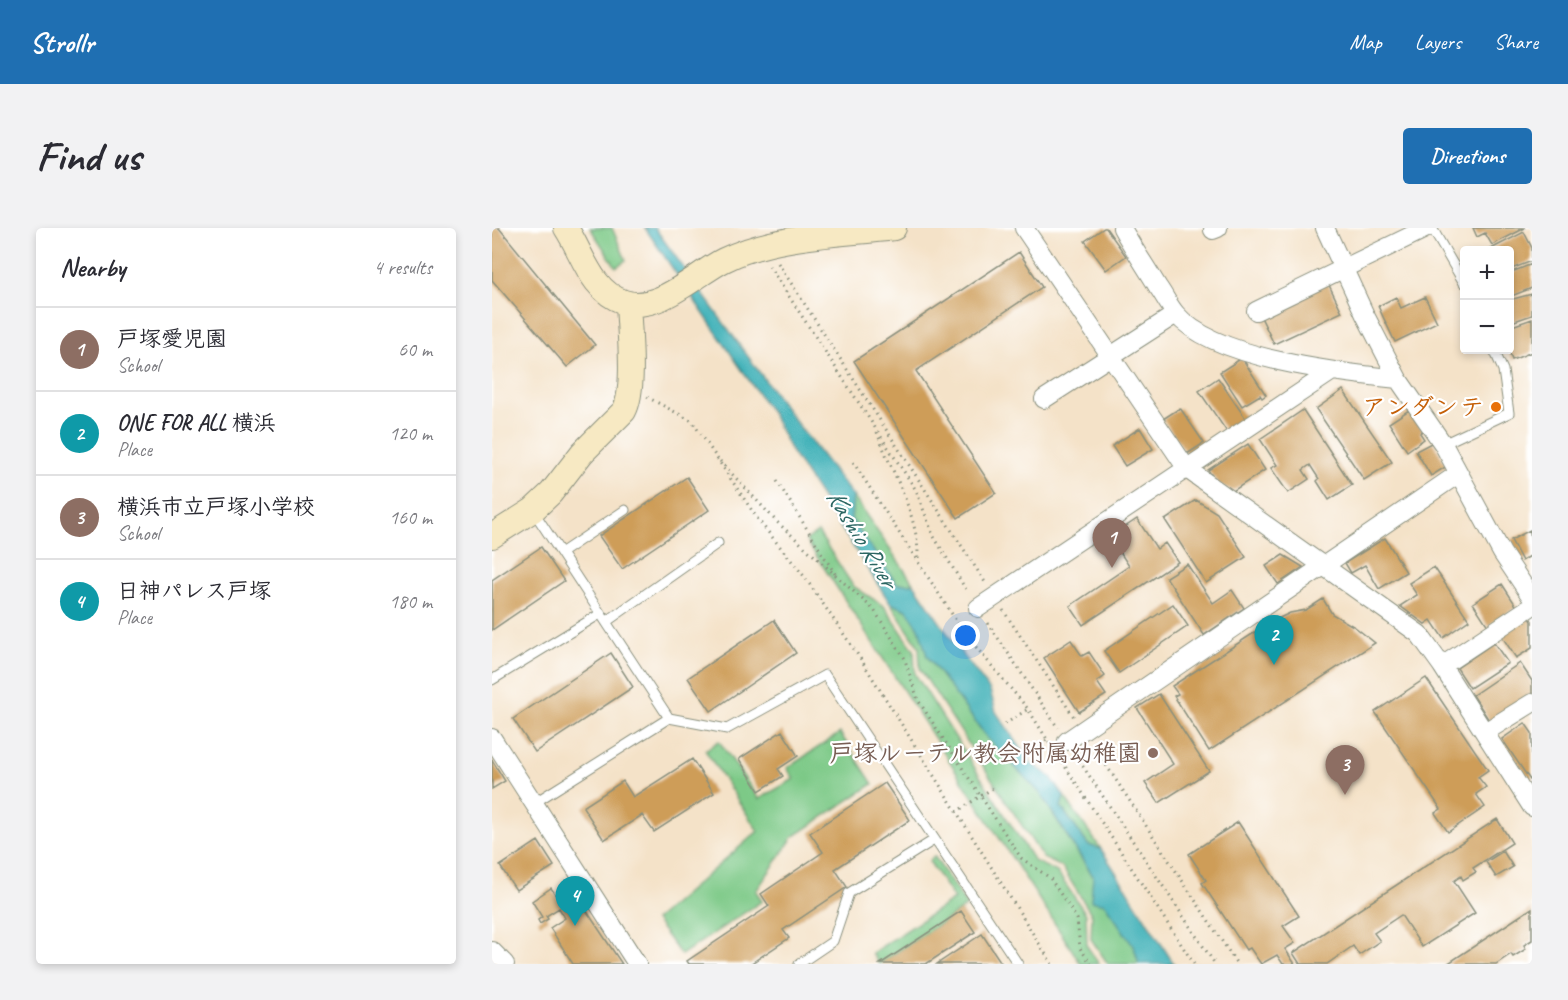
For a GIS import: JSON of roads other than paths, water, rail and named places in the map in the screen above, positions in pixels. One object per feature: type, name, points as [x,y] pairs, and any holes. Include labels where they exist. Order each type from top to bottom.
[{"type":"street","points":[[566,228],[598,283],[616,298],[628,303],[643,303],[659,299],[721,262],[765,244],[894,228]]},
{"type":"street","points":[[1024,228],[1186,469],[1419,634],[1529,795]]},
{"type":"street","points":[[1122,228],[1176,314],[1198,332],[1231,346],[1275,360],[1331,372],[1398,379]]},
{"type":"street","points":[[1325,228],[1365,315],[1398,379],[1443,444],[1502,553],[1532,598]]},
{"type":"street","points":[[1256,311],[1427,228]]},
{"type":"street","points":[[492,536],[533,510],[551,493],[582,453],[624,411],[628,403],[630,387],[628,303]]},
{"type":"street","points":[[1044,399],[1176,314]]},
{"type":"street","points":[[978,608],[1331,372]]},
{"type":"street","points":[[1059,748],[1458,474]]},
{"type":"street","points":[[1442,666],[1532,606]]},
{"type":"street","points":[[1485,732],[1532,703]]},
{"type":"street","points":[[492,738],[637,964]]},
{"type":"street","points":[[492,951],[505,964]]},
{"type":"lane","points":[[1432,228],[1460,276]]},
{"type":"lane","points":[[1443,444],[1509,413],[1503,370],[1496,354]]},
{"type":"lane","points":[[533,510],[669,718]]},
{"type":"lane","points":[[561,553],[625,510]]},
{"type":"lane","points":[[492,680],[603,618],[718,543]]},
{"type":"lane","points":[[534,804],[669,718],[726,729],[825,675],[1018,964]]},
{"type":"lane","points":[[799,964],[833,941],[849,893],[934,840]]},
{"type":"water","name":"Kashio River","points":[[645,228],[655,228],[786,409],[853,496],[851,519],[897,584],[914,584],[954,643],[990,690],[996,712],[1031,763],[1051,777],[1064,796],[1061,807],[1088,845],[1101,849],[1174,964],[1139,964],[1134,947],[1105,904],[1091,901],[1093,876],[1040,793],[988,739],[927,656],[919,628],[907,610],[890,603],[791,451],[772,414]]},
{"type":"place","name":"アンダンテ","points":[[1496,407]]},
{"type":"place","name":"戸塚愛児園","points":[[1112,568]]},
{"type":"place","name":"ONE FOR ALL 横浜","points":[[1274,665]]},
{"type":"place","name":"戸塚ルーテル教会附属幼稚園","points":[[1153,753]]},
{"type":"place","name":"横浜市立戸塚小学校","points":[[1345,795]]},
{"type":"place","name":"日神パレス戸塚","points":[[575,926]]}]
